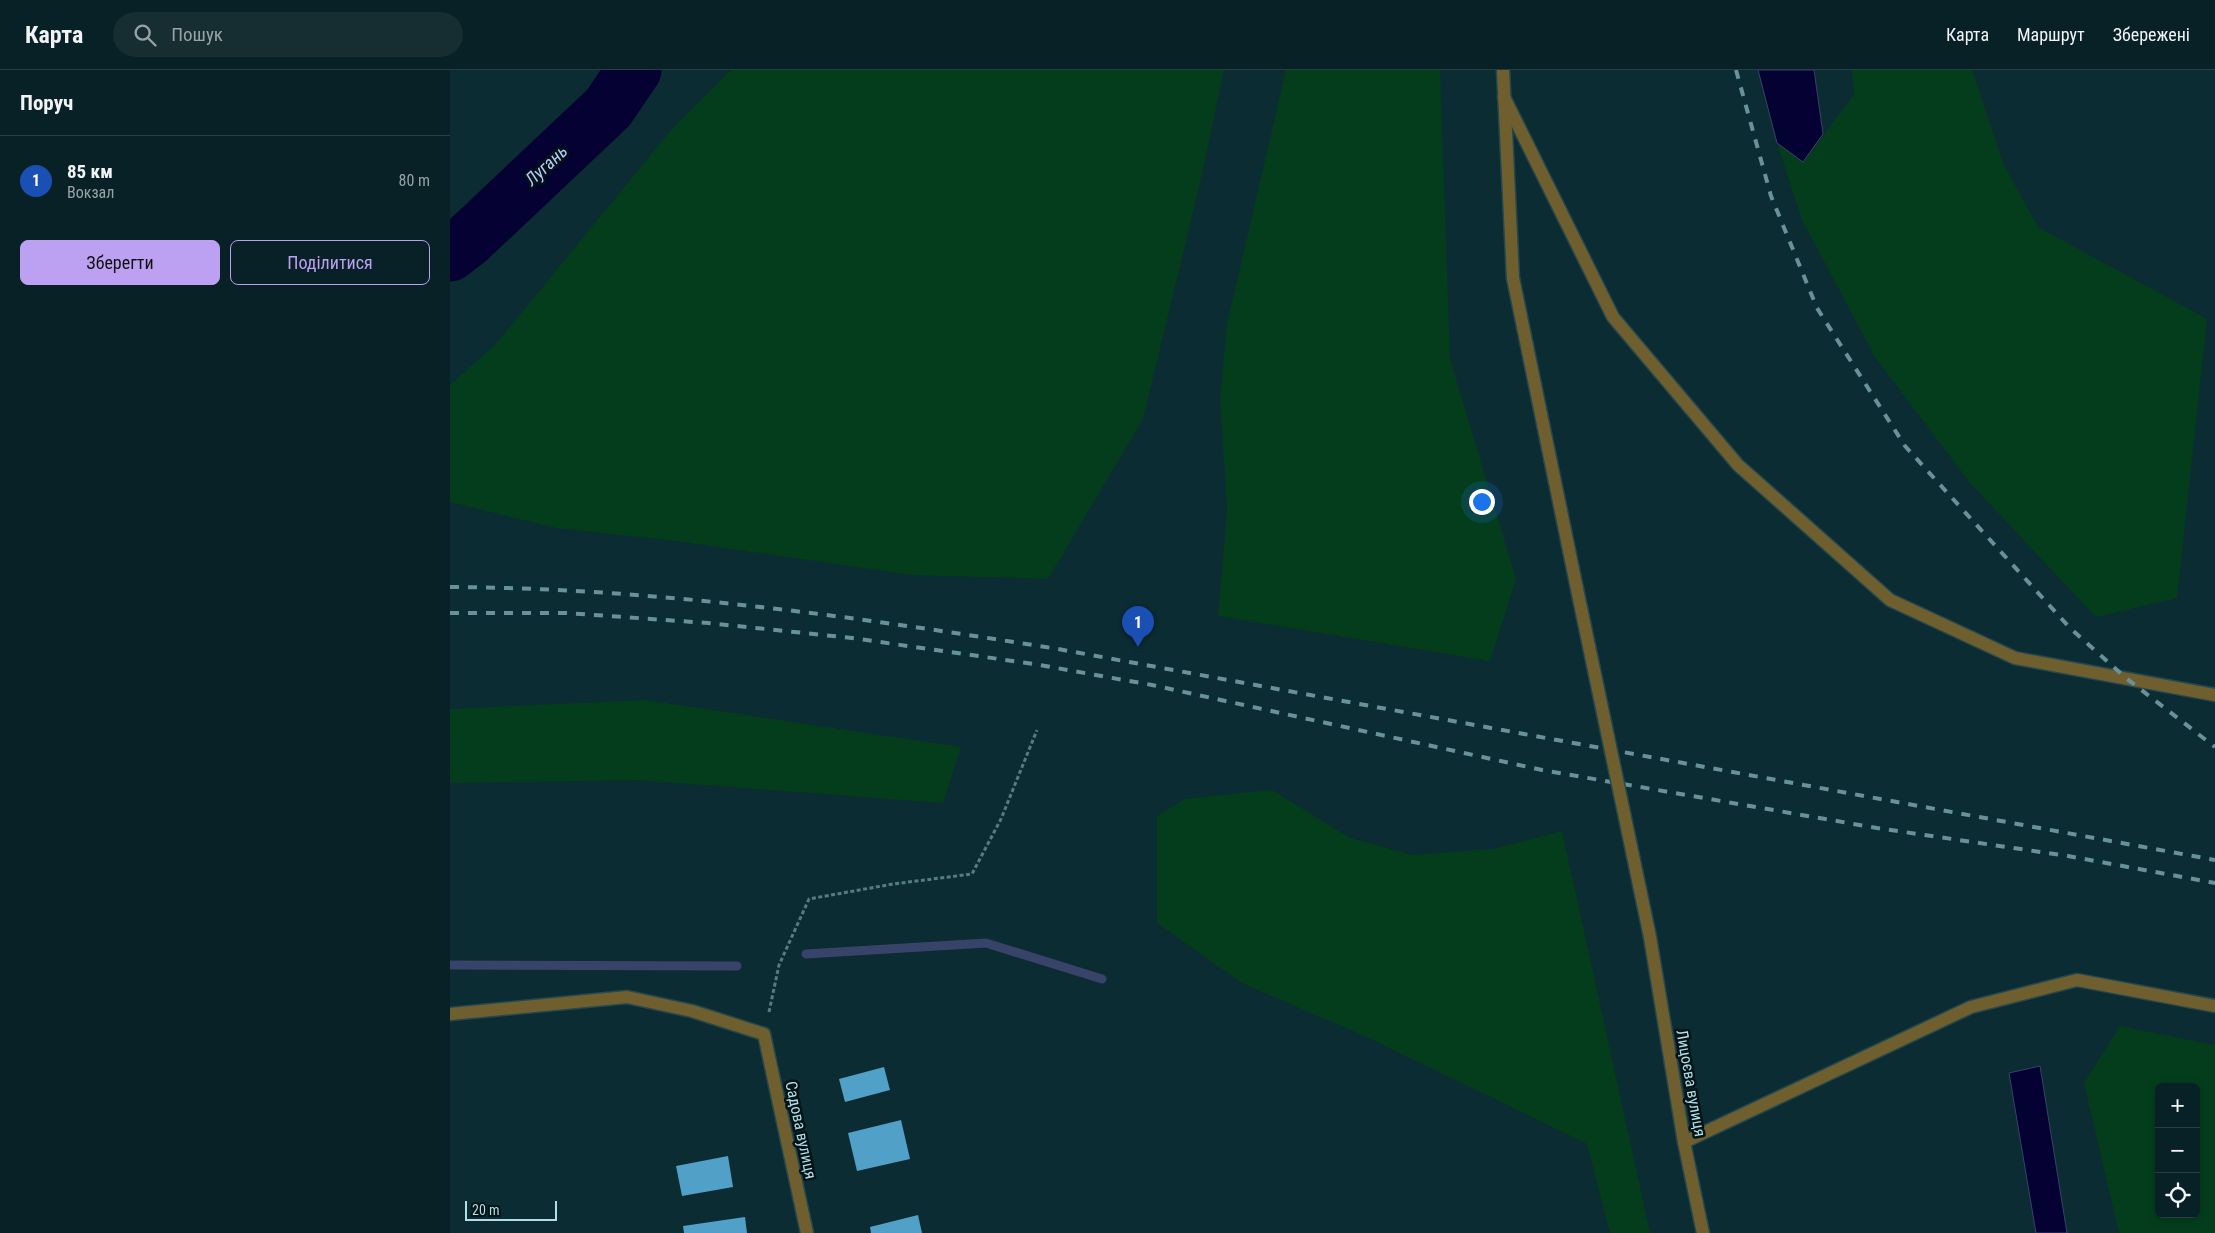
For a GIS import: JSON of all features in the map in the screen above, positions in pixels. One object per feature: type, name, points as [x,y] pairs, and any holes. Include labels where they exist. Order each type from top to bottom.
[{"type":"street","name":"Лицоєва вулиця","points":[[1504,70],[1513,278],[1650,937],[1684,1142],[1703,1233]]},
{"type":"street","points":[[1504,97],[1613,317],[1738,465],[1890,600],[2015,658],[2215,694]]},
{"type":"street","points":[[1684,1142],[1971,1007],[2077,980],[2215,1006]]},
{"type":"street","points":[[450,1014],[628,997],[692,1011],[764,1034]]},
{"type":"street","name":"Садова вулиця","points":[[764,1034],[807,1233]]},
{"type":"path","points":[[764,1034],[779,965],[809,899],[893,884],[972,874],[1001,819],[1037,730]]},
{"type":"green space","points":[[731,70],[1224,70],[1200,183],[1143,419],[1048,579],[911,575],[677,541],[556,528],[450,502],[450,385],[495,345],[672,129]]},
{"type":"green space","points":[[1286,70],[1440,70],[1450,359],[1516,579],[1490,661],[1218,616],[1227,509],[1220,399],[1227,324]]},
{"type":"green space","points":[[1852,70],[1972,70],[2003,163],[2038,227],[2207,319],[2177,598],[2096,617],[1970,483],[1875,357],[1802,220],[1777,143],[1804,162],[1854,94]]},
{"type":"green space","points":[[645,700],[961,747],[943,803],[638,780],[450,783],[450,709]]},
{"type":"green space","points":[[1272,790],[1350,838],[1412,855],[1493,849],[1562,831],[1650,1233],[1610,1233],[1587,1144],[1369,1038],[1242,983],[1157,923],[1157,816],[1185,799]]},
{"type":"green space","points":[[2120,1026],[2215,1045],[2215,1233],[2119,1233],[2084,1083]]},
{"type":"shaded area","points":[[1758,70],[1814,70],[1823,134],[1803,162],[1777,143]]},
{"type":"shaded area","points":[[2040,1066],[2067,1233],[2036,1233],[2009,1073]]},
{"type":"building","points":[[884,1067],[890,1090],[845,1102],[839,1079]]},
{"type":"building","points":[[901,1120],[910,1159],[857,1171],[848,1133]]},
{"type":"building","points":[[728,1156],[733,1187],[682,1196],[676,1166]]},
{"type":"building","points":[[918,1215],[922,1233],[871,1233],[870,1227]]},
{"type":"building","points":[[745,1217],[747,1233],[684,1233],[683,1226]]},
{"type":"waterway","name":"Лугань","points":[[450,254],[467,241],[608,108],[634,70]]},
{"type":"waterway","points":[[806,954],[986,943],[1102,979]]},
{"type":"waterway","points":[[450,965],[737,966]]},
{"type":"railway","points":[[1736,70],[1771,196],[1817,308],[1905,446],[2069,627],[2126,678],[2215,747]]},
{"type":"railway","points":[[450,587],[603,593],[755,606],[983,637],[1058,649],[2215,860]]},
{"type":"railway","points":[[450,613],[566,613],[708,623],[852,638],[1034,664],[1152,685],[1542,770],[1877,828],[2068,856],[2215,883]]},
{"type":"place","name":"85 км","points":[[1138,647]]}]
